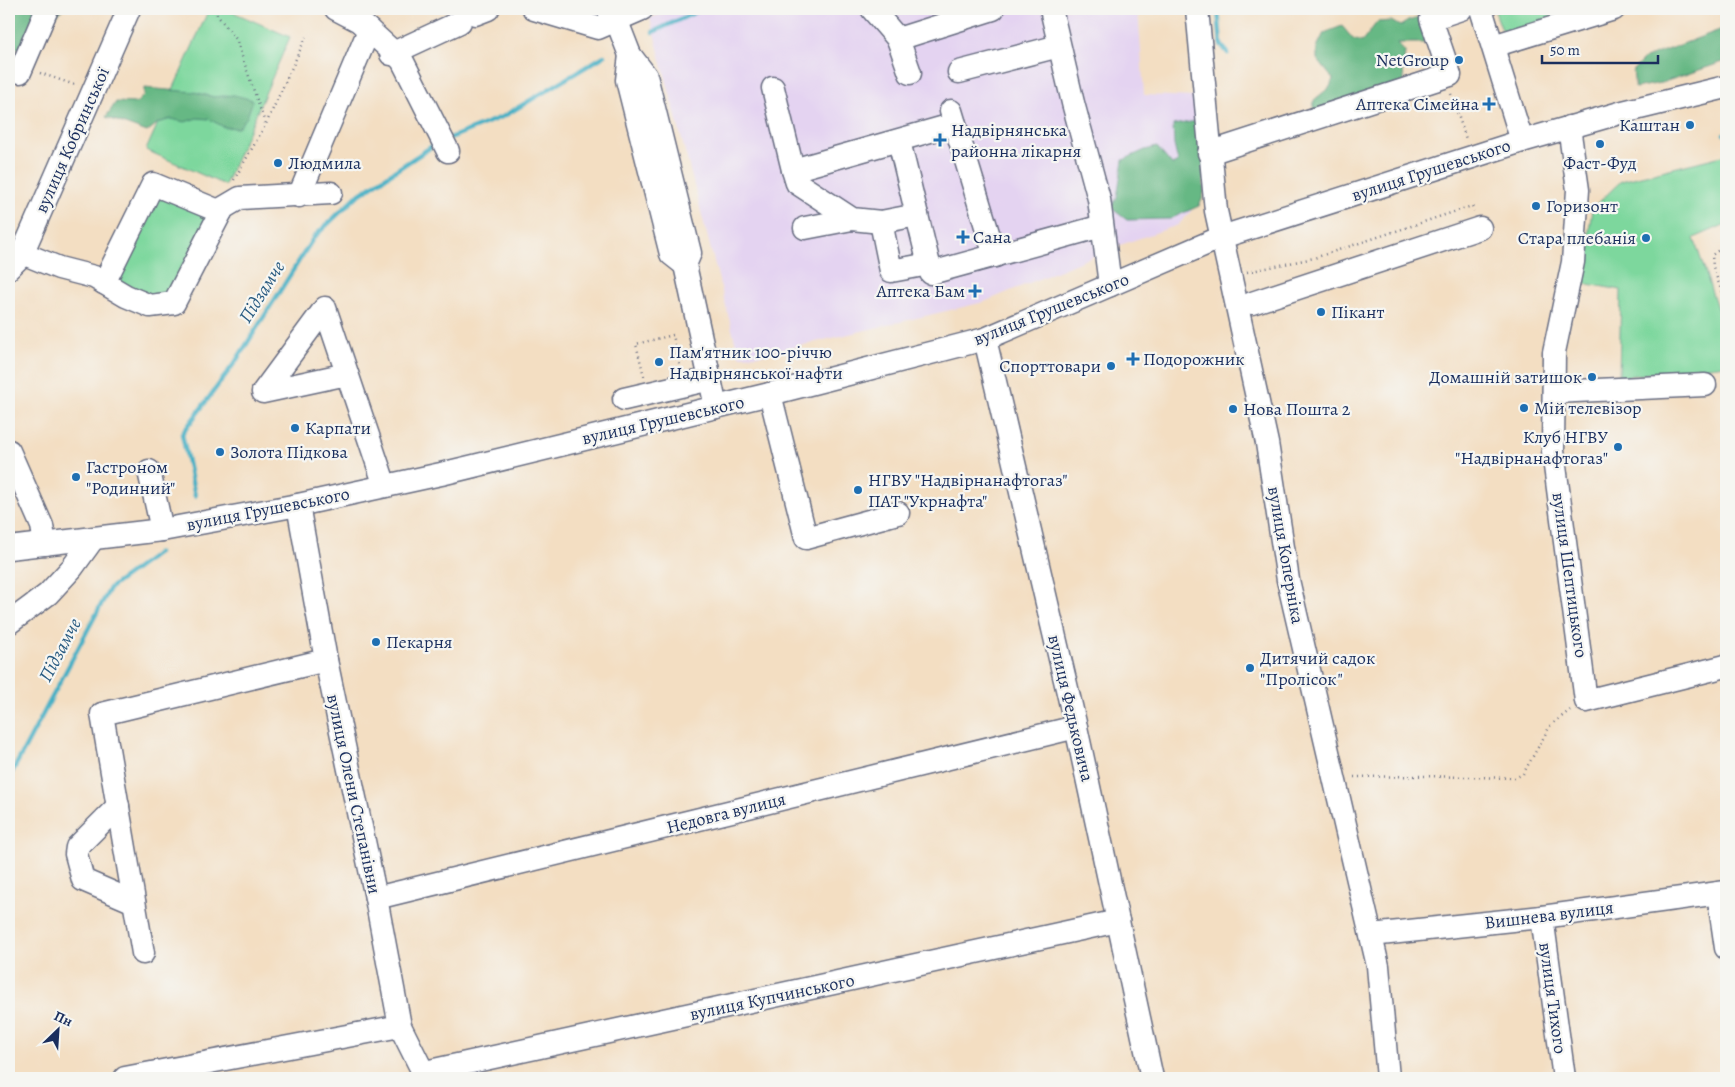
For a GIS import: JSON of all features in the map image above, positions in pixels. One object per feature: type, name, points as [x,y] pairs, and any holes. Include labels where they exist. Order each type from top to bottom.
[{"type":"street","points":[[20,71],[47,9]]},
{"type":"street","name":"вулиця Кобринської","points":[[16,260],[129,9]]},
{"type":"street","points":[[336,9],[359,21],[392,53],[402,60],[448,151]]},
{"type":"street","points":[[534,9],[598,28],[612,14],[642,9]]},
{"type":"street","points":[[872,9],[898,40],[910,73]]},
{"type":"street","points":[[898,40],[993,9]]},
{"type":"street","points":[[1050,9],[1099,199],[1110,286]]},
{"type":"street","name":"вулиця Коперніка","points":[[1197,9],[1216,211],[1267,444],[1288,580],[1378,966],[1388,1078]]},
{"type":"street","points":[[1209,152],[1450,74],[1432,19],[1461,9]]},
{"type":"street","points":[[1481,9],[1522,141]]},
{"type":"street","points":[[1493,46],[1614,9]]},
{"type":"street","points":[[612,14],[630,55],[646,76],[690,253],[685,265],[716,406]]},
{"type":"street","points":[[392,53],[474,15]]},
{"type":"street","points":[[300,196],[369,30]]},
{"type":"street","points":[[959,72],[1059,46]]},
{"type":"street","name":"вулиця Грушевського","points":[[9,548],[94,540],[162,530],[385,486],[770,394],[985,339],[1222,237],[1569,127],[1726,87]]},
{"type":"street","points":[[773,88],[793,170],[798,183],[841,216]]},
{"type":"street","points":[[793,170],[899,141],[953,118],[995,256]]},
{"type":"street","name":"вулиця Шептицького","points":[[1569,127],[1578,190],[1573,262],[1554,352],[1553,451],[1586,701]]},
{"type":"street","points":[[899,141],[931,273],[1102,226]]},
{"type":"street","points":[[104,283],[153,184],[221,212]]},
{"type":"street","points":[[16,260],[59,268],[94,278],[150,306],[174,303],[223,208],[240,198],[331,193]]},
{"type":"street","points":[[806,228],[841,216],[881,222],[917,215]]},
{"type":"street","points":[[881,222],[891,271],[929,264]]},
{"type":"street","points":[[1252,303],[1480,228]]},
{"type":"street","name":"вулиця Федьковича","points":[[985,339],[1076,727],[1118,921],[1145,1077]]},
{"type":"street","points":[[347,374],[385,486]]},
{"type":"street","points":[[624,399],[711,379]]},
{"type":"street","points":[[1554,392],[1705,385]]},
{"type":"street","points":[[770,394],[806,538],[898,513]]},
{"type":"street","points":[[9,451],[42,526],[45,544]]},
{"type":"street","points":[[148,471],[162,530]]},
{"type":"street","name":"вулиця Олени Степанівни","points":[[298,504],[326,660],[376,898],[400,1026],[426,1075]]},
{"type":"street","points":[[9,623],[48,594],[94,540]]},
{"type":"street","points":[[143,954],[102,714],[326,660]]},
{"type":"street","points":[[1586,701],[1726,666]]},
{"type":"street","name":"Недовга вулиця","points":[[376,898],[1076,727]]},
{"type":"street","points":[[118,806],[80,844],[76,854],[83,880],[134,902]]},
{"type":"street","points":[[1722,893],[1726,948]]},
{"type":"street","name":"Вишнева вулиця","points":[[1371,935],[1542,918],[1722,893]]},
{"type":"street","name":"вулиця Тихого","points":[[1542,918],[1564,1078]]},
{"type":"street","name":"вулиця Купчинського","points":[[426,1075],[1118,921]]},
{"type":"street","points":[[130,1078],[400,1026]]},
{"type":"path","points":[[216,9],[217,15],[236,39],[266,124]]},
{"type":"path","points":[[232,183],[266,124],[306,37]]},
{"type":"path","points":[[20,71],[43,74],[93,92]]},
{"type":"path","points":[[1445,76],[1467,143]]},
{"type":"path","points":[[1246,272],[1314,258],[1472,206]]},
{"type":"path","points":[[1726,245],[1712,254],[1713,267],[1726,302]]},
{"type":"path","points":[[644,377],[636,344],[673,335],[684,385]]},
{"type":"path","points":[[1335,776],[1515,778],[1523,774],[1550,726],[1560,716],[1569,710],[1578,708],[1586,701]]},
{"type":"shaded area","name":"Надвірнянська районна лікарня","points":[[678,9],[1138,9],[1144,95],[1194,97],[1200,184],[1193,209],[1178,225],[1117,246],[984,302],[761,355],[739,356],[650,18]]},
{"type":"green space","points":[[9,9],[63,9],[24,48],[9,48]]},
{"type":"green space","points":[[209,9],[226,9],[290,37],[225,185],[146,150]]},
{"type":"green space","points":[[1494,9],[1577,9],[1503,33]]},
{"type":"green space","points":[[1432,14],[1428,43],[1397,43],[1405,52],[1403,71],[1405,86],[1313,116],[1314,100],[1330,87],[1333,79],[1317,59],[1317,47],[1324,33],[1342,26],[1353,39],[1362,42],[1377,22],[1391,21],[1400,26],[1408,21]]},
{"type":"green space","points":[[1725,28],[1726,61],[1661,83],[1635,88],[1633,70],[1645,58]]},
{"type":"green space","points":[[144,88],[194,92],[214,97],[234,95],[253,100],[247,117],[238,128],[224,127],[209,119],[197,118],[185,122],[171,119],[158,123],[147,132],[106,117],[116,102],[136,103],[144,95]]},
{"type":"green space","points":[[1202,120],[1204,193],[1199,206],[1170,219],[1127,220],[1111,208],[1117,197],[1123,160],[1157,147],[1172,165],[1178,162],[1174,145],[1173,125]]},
{"type":"green space","points":[[1726,155],[1726,224],[1694,238],[1726,335],[1726,365],[1619,377],[1621,290],[1582,283],[1592,209],[1621,181]]},
{"type":"green space","points":[[157,194],[210,217],[170,295],[158,298],[113,279]]},
{"type":"waterway","name":"Підзамче","points":[[653,32],[702,9]]},
{"type":"waterway","name":"Підзамче","points":[[1218,9],[1221,45],[1228,53]]},
{"type":"waterway","name":"Підзамче","points":[[450,138],[504,116],[604,56]]},
{"type":"waterway","name":"Підзамче","points":[[195,496],[182,434],[236,361],[314,237],[357,196],[434,145]]},
{"type":"waterway","name":"Підзамче","points":[[9,778],[110,588],[158,553]]},
{"type":"place","name":"NetGroup","points":[[1459,60]]},
{"type":"place","name":"Аптека Сімейна","points":[[1489,104]]},
{"type":"place","name":"Каштан","points":[[1690,125]]},
{"type":"place","name":"Надвірнянська районна лікарня","points":[[940,140]]},
{"type":"place","name":"Фаст-Фуд","points":[[1600,144]]},
{"type":"place","name":"Людмила","points":[[278,163]]},
{"type":"place","name":"Горизонт","points":[[1536,206]]},
{"type":"place","name":"Сана","points":[[963,237]]},
{"type":"place","name":"Стара плебанія","points":[[1646,238]]},
{"type":"place","name":"Аптека Бам","points":[[975,291]]},
{"type":"place","name":"Пікант","points":[[1321,312]]},
{"type":"place","name":"Подорожник","points":[[1133,359]]},
{"type":"place","name":"Пам'ятник 100-річчю Надвірнянської нафти","points":[[659,362]]},
{"type":"place","name":"Спорттовари","points":[[1111,366]]},
{"type":"place","name":"Домашній затишок","points":[[1592,377]]},
{"type":"place","name":"Мій телевізор","points":[[1524,408]]},
{"type":"place","name":"Нова Пошта 2","points":[[1233,409]]},
{"type":"place","name":"Карпати","points":[[295,428]]},
{"type":"place","name":"Клуб НГВУ \"Надвірнанафтогаз\"","points":[[1618,447]]},
{"type":"place","name":"Золота Підкова","points":[[220,452]]},
{"type":"place","name":"Гастроном \"Родинний\"","points":[[76,477]]},
{"type":"place","name":"НГВУ \"Надвірнанафтогаз\" ПАТ \"Укрнафта\"","points":[[858,490]]},
{"type":"place","name":"Пекарня","points":[[376,642]]},
{"type":"place","name":"Дитячий садок \"Пролісок\"","points":[[1250,668]]}]
